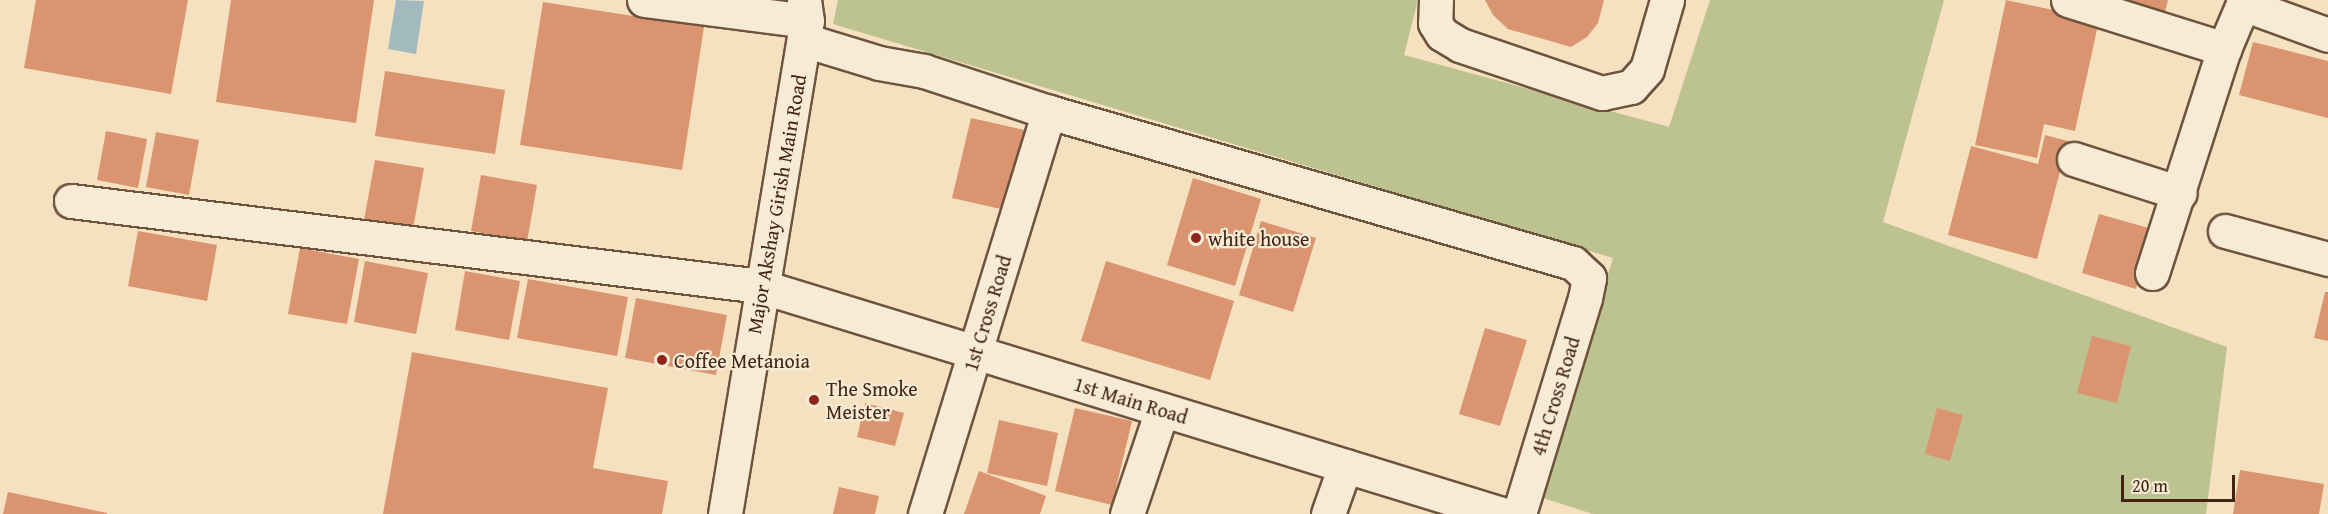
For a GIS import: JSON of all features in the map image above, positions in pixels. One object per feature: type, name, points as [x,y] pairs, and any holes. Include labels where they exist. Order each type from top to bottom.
[{"type":"street","points":[[644,0],[805,20],[879,63],[924,71],[1049,112]]},
{"type":"street","points":[[1436,0],[1435,22],[1442,34],[1460,45],[1602,93],[1631,87],[1647,69],[1667,0]]},
{"type":"street","points":[[2068,0],[2224,49]]},
{"type":"street","points":[[2152,273],[2180,193],[2224,49],[2244,2],[2328,35]]},
{"type":"street","name":"Major Akshay Girish Main Road","points":[[725,514],[760,286],[805,20]]},
{"type":"street","name":"4th Cross Road","points":[[1049,112],[1573,263],[1589,278],[1519,514]]},
{"type":"street","name":"1st Cross Road","points":[[925,514],[1049,112]]},
{"type":"street","points":[[2074,159],[2180,193]]},
{"type":"street","name":"1st Main Road","points":[[71,201],[760,286],[1502,514]]},
{"type":"street","points":[[2225,231],[2328,259]]},
{"type":"street","points":[[1127,514],[1162,410]]},
{"type":"street","points":[[1328,514],[1345,466]]},
{"type":"green space","points":[[838,0],[1418,0],[1404,55],[1669,127],[1710,0],[1944,0],[1883,222],[2227,347],[2206,514],[1593,514],[1540,497],[1613,258],[833,24]]},
{"type":"water","points":[[396,0],[424,1],[416,54],[388,49]]},
{"type":"building","points":[[36,0],[188,0],[171,94],[24,68]]},
{"type":"building","points":[[231,0],[374,0],[356,123],[216,102]]},
{"type":"building","points":[[1485,0],[1604,0],[1598,23],[1587,37],[1571,47],[1508,29],[1493,15]]},
{"type":"building","points":[[2006,0],[2099,20],[2075,131],[2044,124],[2037,158],[1975,145]]},
{"type":"building","points":[[2109,0],[2168,0],[2164,16]]},
{"type":"building","points":[[543,2],[704,27],[682,170],[520,145]]},
{"type":"building","points":[[2253,42],[2328,61],[2328,118],[2239,95]]},
{"type":"building","points":[[385,71],[505,90],[495,154],[375,136]]},
{"type":"building","points":[[971,118],[1033,132],[1014,212],[952,198]]},
{"type":"building","points":[[106,131],[147,139],[138,188],[97,180]]},
{"type":"building","points":[[156,132],[199,140],[189,195],[146,187]]},
{"type":"building","points":[[2045,135],[2068,141],[2037,259],[1948,235],[1971,146],[2038,164]]},
{"type":"building","points":[[375,160],[424,168],[413,229],[364,220]]},
{"type":"building","points":[[481,175],[537,185],[527,242],[471,231]]},
{"type":"building","points":[[1193,178],[1261,199],[1235,286],[1167,265]]},
{"type":"building","points":[[2099,214],[2152,229],[2136,289],[2082,273]]},
{"type":"building","points":[[1261,221],[1316,238],[1293,312],[1239,295]]},
{"type":"building","points":[[138,231],[217,245],[207,301],[128,286]]},
{"type":"building","points":[[300,248],[359,259],[347,324],[288,314]]},
{"type":"building","points":[[365,261],[428,273],[416,334],[354,322]]},
{"type":"building","points":[[1106,261],[1234,301],[1210,380],[1081,341]]},
{"type":"building","points":[[465,271],[520,281],[509,340],[455,330]]},
{"type":"building","points":[[528,279],[628,297],[617,356],[517,338]]},
{"type":"building","points":[[2325,292],[2328,292],[2328,341],[2314,338]]},
{"type":"building","points":[[636,298],[727,315],[716,375],[625,358]]},
{"type":"building","points":[[1485,328],[1527,340],[1500,426],[1459,414]]},
{"type":"building","points":[[2092,336],[2131,346],[2117,403],[2077,393]]},
{"type":"building","points":[[412,352],[608,388],[593,468],[668,481],[662,514],[383,514]]},
{"type":"building","points":[[865,403],[904,413],[895,446],[857,437]]},
{"type":"building","points":[[1075,408],[1132,421],[1112,505],[1055,491]]},
{"type":"building","points":[[1937,408],[1963,415],[1950,461],[1925,454]]},
{"type":"building","points":[[999,420],[1058,433],[1047,486],[987,473]]},
{"type":"building","points":[[2240,470],[2324,484],[2319,514],[2233,514]]},
{"type":"building","points":[[979,471],[1046,496],[1040,514],[964,514]]},
{"type":"building","points":[[839,487],[879,496],[875,514],[833,514]]},
{"type":"building","points":[[8,492],[107,513],[107,514],[3,514]]},
{"type":"place","name":"white house","points":[[1196,238]]},
{"type":"place","name":"Coffee Metanoia","points":[[662,360]]},
{"type":"place","name":"The Smoke Meister","points":[[814,400]]}]
